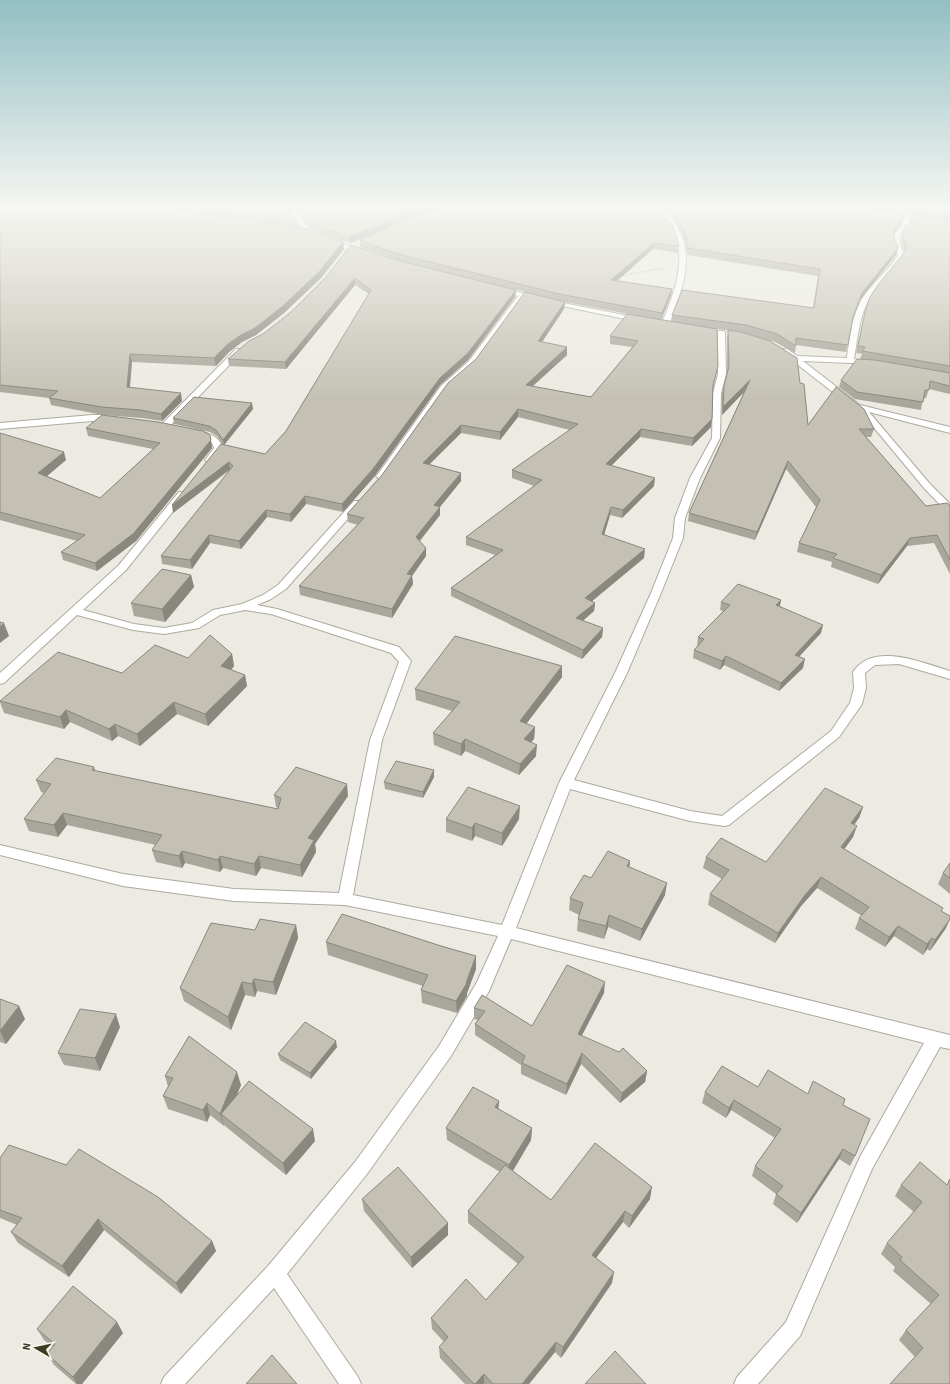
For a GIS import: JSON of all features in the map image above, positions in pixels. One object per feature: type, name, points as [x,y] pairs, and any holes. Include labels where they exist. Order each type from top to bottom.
[{"type":"street","points":[[492,288],[605,314],[662,324],[678,292],[681,271]]},
{"type":"street","points":[[850,361],[860,310],[867,296],[890,271]]},
{"type":"street","points":[[373,486],[444,388],[472,363],[522,295]]},
{"type":"street","points":[[171,1384],[275,1273],[360,1168],[445,1051],[483,986],[507,932],[566,782],[620,673],[656,593],[678,538],[680,518],[695,478],[716,438],[717,393],[722,374],[720,333]]},
{"type":"street","points":[[205,465],[219,448],[215,439],[208,436],[160,426],[182,410],[233,355],[246,345]]},
{"type":"street","points":[[777,348],[795,358],[869,416],[927,486],[950,510]]},
{"type":"street","points":[[795,358],[862,362]]},
{"type":"street","points":[[856,406],[950,430]]},
{"type":"street","points":[[0,426],[92,418],[120,419]]},
{"type":"street","points":[[0,680],[122,568],[186,489]]},
{"type":"street","points":[[76,611],[133,627],[164,631],[195,626],[217,612],[244,607],[267,597],[282,587],[362,498]]},
{"type":"street","points":[[244,607],[273,611],[395,650],[405,661],[376,740],[345,899]]},
{"type":"street","points":[[566,782],[690,816],[724,821],[835,734],[856,704],[860,688],[859,672],[872,661],[899,660],[950,675]]},
{"type":"street","points":[[0,850],[123,880],[234,895],[345,899],[507,932],[943,1040],[866,1163],[793,1329],[744,1384]]},
{"type":"street","points":[[275,1273],[351,1384]]},
{"type":"path","points":[[617,277],[649,271]]},
{"type":"building","points":[[0,271],[320,271],[283,306],[255,328],[228,344],[214,358],[130,354],[127,387],[181,393],[161,414],[140,410],[102,407],[49,398],[58,391],[0,385]]},
{"type":"building","points":[[331,271],[439,271],[516,290],[468,353],[440,378],[373,469],[342,504],[305,496],[290,514],[266,510],[239,541],[209,535],[190,560],[161,556],[233,466],[229,462],[172,505],[221,444],[265,454],[286,431],[371,290],[355,278],[285,362],[228,359],[249,341],[263,334],[291,312]]},
{"type":"building","points":[[465,271],[622,271],[611,280],[672,289],[662,313],[559,294]]},
{"type":"building","points":[[820,271],[880,271],[862,293],[853,317],[848,345],[796,338],[796,346],[777,334],[746,325],[672,315],[682,290],[814,308]]},
{"type":"building","points":[[890,271],[950,271],[950,366],[862,351],[865,347],[858,346],[865,312],[870,297]]},
{"type":"building","points":[[525,292],[565,302],[538,341],[567,347],[526,385],[591,397],[638,341],[610,336],[627,314],[717,329],[718,366],[713,385],[712,419],[693,438],[641,429],[606,464],[655,478],[623,510],[611,507],[602,534],[645,549],[585,598],[595,603],[576,618],[603,628],[583,650],[451,588],[503,550],[466,537],[542,480],[512,470],[578,424],[518,409],[500,432],[461,425],[423,463],[461,473],[434,505],[440,507],[416,537],[426,548],[407,574],[412,575],[392,609],[299,586],[364,518],[347,514],[382,475],[448,383],[476,359]]},
{"type":"building","points":[[728,330],[741,332],[770,341],[797,358],[800,383],[804,384],[808,425],[836,387],[864,409],[874,429],[859,429],[926,506],[947,503],[950,505],[950,560],[937,535],[910,538],[881,575],[833,558],[837,554],[799,543],[820,500],[788,461],[757,532],[689,513],[750,380],[723,407],[724,386],[729,366]]},
{"type":"building","points":[[857,359],[875,360],[950,373],[950,386],[930,381],[929,390],[925,390],[923,402],[857,392],[841,380]]},
{"type":"building","points":[[194,397],[252,403],[223,440],[216,430],[209,426],[173,418]]},
{"type":"building","points":[[102,415],[158,422],[203,431],[210,435],[211,440],[134,533],[95,563],[61,552],[85,535],[0,512],[0,433],[64,452],[38,473],[100,498],[160,443],[86,428]]},
{"type":"building","points":[[162,569],[191,575],[162,609],[131,603]]},
{"type":"building","points":[[738,584],[781,600],[776,605],[823,625],[795,655],[805,659],[781,683],[726,656],[722,661],[694,650],[704,639],[698,637],[730,605],[721,602]]},
{"type":"building","points":[[210,635],[232,654],[221,666],[245,675],[205,714],[174,702],[137,734],[115,724],[109,729],[66,710],[60,717],[0,701],[58,652],[122,673],[155,645],[188,658]]},
{"type":"building","points":[[455,636],[562,666],[520,721],[535,727],[524,739],[537,745],[520,764],[465,739],[461,744],[433,733],[460,702],[415,689]]},
{"type":"building","points":[[56,758],[94,767],[92,770],[278,809],[281,798],[274,795],[296,767],[347,784],[308,838],[314,840],[300,865],[259,856],[254,864],[220,856],[218,860],[182,851],[179,856],[152,850],[162,835],[63,813],[54,825],[24,819],[51,784],[36,780]]},
{"type":"building","points":[[396,761],[434,770],[423,792],[384,782]]},
{"type":"building","points":[[468,787],[520,806],[502,833],[475,823],[472,828],[446,819]]},
{"type":"building","points":[[825,788],[863,807],[851,823],[857,826],[841,847],[943,908],[941,911],[950,916],[950,919],[935,940],[932,938],[927,944],[898,926],[889,937],[859,918],[869,907],[821,877],[805,895],[778,933],[710,894],[729,870],[706,857],[721,838],[766,862]]},
{"type":"building","points":[[608,851],[630,861],[627,866],[667,883],[642,929],[609,915],[606,926],[578,919],[583,903],[570,898],[584,875],[591,878]]},
{"type":"building","points":[[950,863],[950,878],[943,873]]},
{"type":"building","points":[[342,914],[476,956],[467,983],[456,1001],[421,990],[428,975],[326,942]]},
{"type":"building","points":[[260,919],[296,925],[273,982],[254,979],[252,984],[242,982],[228,1017],[180,988],[211,923],[255,930]]},
{"type":"building","points":[[567,965],[605,982],[578,1034],[619,1052],[623,1048],[647,1071],[622,1093],[582,1053],[567,1084],[522,1063],[525,1056],[475,1024],[485,1011],[474,1008],[482,995],[532,1026]]},
{"type":"building","points":[[0,999],[19,1006],[0,1031]]},
{"type":"building","points":[[80,1009],[116,1014],[95,1058],[58,1053]]},
{"type":"building","points":[[305,1022],[336,1041],[310,1073],[278,1054]]},
{"type":"building","points":[[189,1036],[237,1072],[220,1114],[207,1103],[203,1110],[163,1096],[173,1078],[165,1076]]},
{"type":"building","points":[[722,1066],[758,1087],[768,1070],[808,1094],[813,1081],[845,1099],[843,1105],[870,1119],[855,1156],[843,1149],[801,1213],[776,1194],[783,1186],[755,1166],[781,1129],[734,1100],[729,1108],[705,1092]]},
{"type":"building","points":[[249,1081],[313,1129],[283,1163],[221,1114]]},
{"type":"building","points":[[473,1087],[499,1101],[495,1107],[532,1128],[509,1165],[446,1128]]},
{"type":"building","points":[[595,1143],[652,1187],[632,1216],[625,1211],[592,1255],[614,1272],[563,1347],[556,1342],[522,1384],[493,1384],[484,1374],[474,1384],[439,1347],[448,1337],[431,1318],[466,1279],[486,1300],[524,1257],[468,1211],[505,1165],[551,1200]]},
{"type":"building","points":[[9,1145],[66,1165],[79,1149],[158,1197],[212,1241],[176,1283],[98,1219],[62,1266],[11,1232],[22,1218],[0,1210],[0,1158]]},
{"type":"building","points":[[920,1162],[947,1185],[950,1179],[950,1384],[890,1384],[923,1348],[906,1330],[939,1295],[900,1260],[902,1257],[887,1243],[922,1202],[901,1185]]},
{"type":"building","points":[[398,1167],[448,1223],[411,1257],[362,1199]]},
{"type":"building","points":[[73,1286],[117,1322],[73,1377],[47,1354],[55,1344],[37,1329]]},
{"type":"building","points":[[615,1351],[646,1384],[585,1384]]},
{"type":"building","points":[[272,1355],[297,1384],[246,1384]]}]
